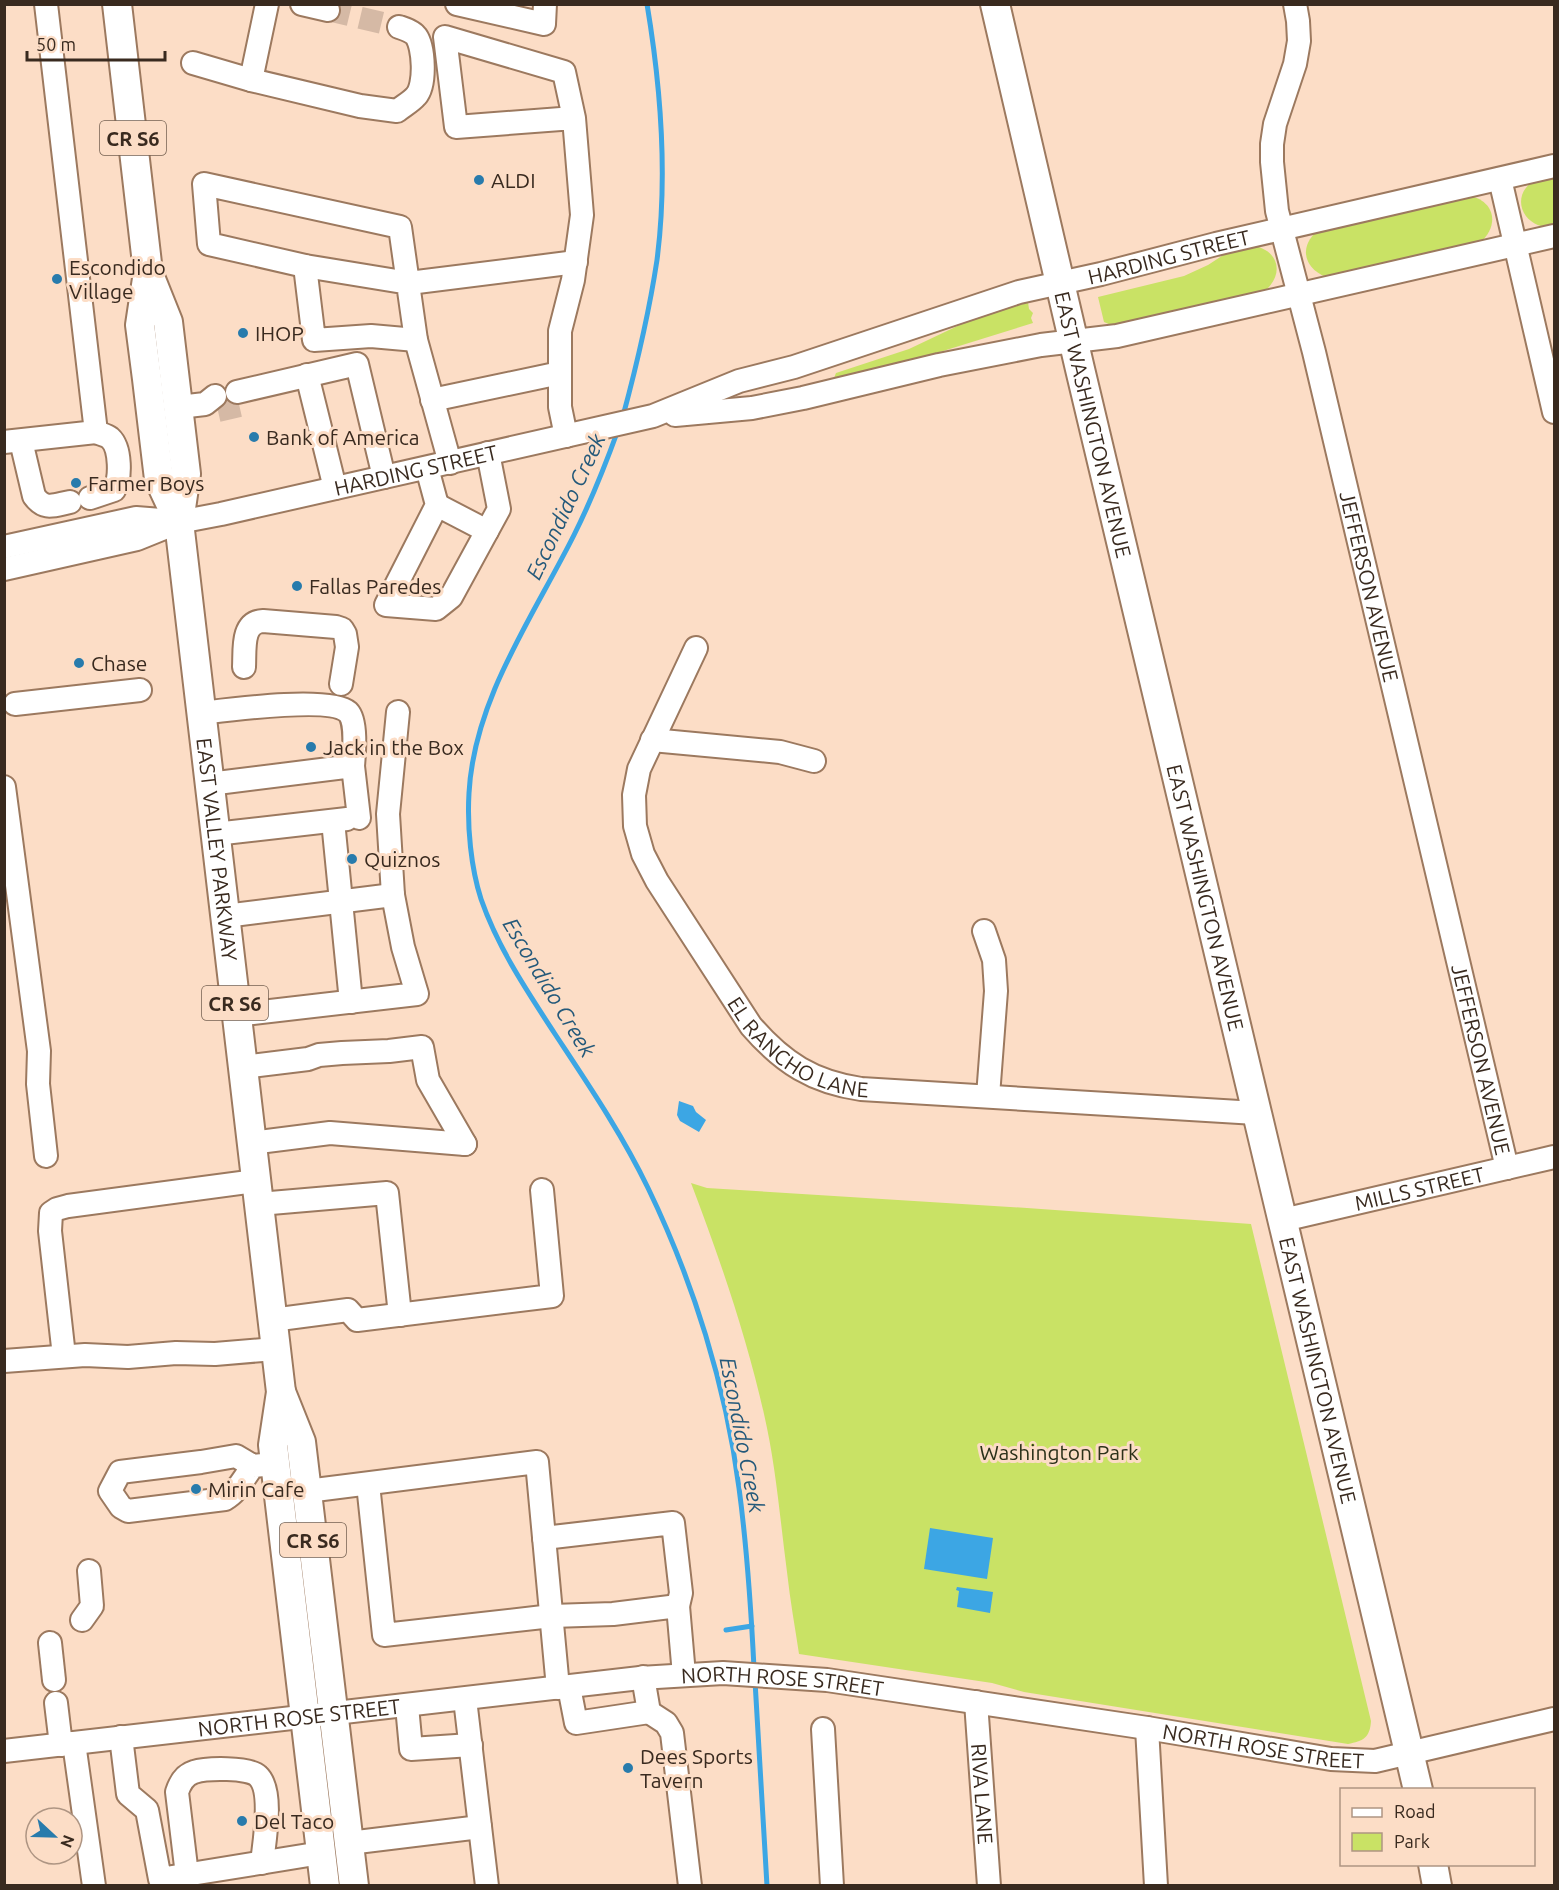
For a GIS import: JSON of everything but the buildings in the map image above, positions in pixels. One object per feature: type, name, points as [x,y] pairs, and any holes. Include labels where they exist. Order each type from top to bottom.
[{"type":"main road","name":"EAST VALLEY PARKWAY","points":[[117,4],[148,272],[140,325],[159,479],[179,522]]},
{"type":"main road","name":"EAST WASHINGTON AVENUE","points":[[995,4],[1418,1788]]},
{"type":"main road","name":"EAST VALLEY PARKWAY","points":[[148,272],[204,405],[186,474],[179,522],[275,1349],[281,1392],[302,1442],[354,1886]]},
{"type":"main road","name":"EAST VALLEY PARKWAY","points":[[281,1392],[273,1445],[264,1465],[305,1716],[325,1886]]},
{"type":"main road","points":[[1433,1866],[1437,1886]]},
{"type":"street","points":[[46,4],[96,432]]},
{"type":"street","points":[[251,80],[267,4]]},
{"type":"street","points":[[302,4],[328,10]]},
{"type":"street","points":[[457,4],[544,24],[545,4]]},
{"type":"street","name":"JEFFERSON AVENUE","points":[[1295,4],[1299,41],[1295,64],[1275,124],[1272,144],[1277,211],[1300,294],[1507,1168]]},
{"type":"street","points":[[193,63],[251,80],[371,108],[397,111],[417,96],[422,85],[422,57],[418,41],[415,34],[399,27]]},
{"type":"street","points":[[570,436],[560,407],[560,331],[573,280],[582,215],[574,118],[564,72],[445,37],[456,127],[574,118]]},
{"type":"street","name":"HARDING STREET","points":[[179,522],[653,416],[739,381],[794,368],[1019,292],[1554,166]]},
{"type":"street","points":[[1500,179],[1554,412]]},
{"type":"street","points":[[450,463],[416,339],[409,283],[400,227],[204,184],[209,244],[305,266],[409,283],[576,262]]},
{"type":"street","name":"HARDING STREET","points":[[653,416],[752,408],[939,365],[1041,345],[1117,336],[1554,236]]},
{"type":"street","points":[[305,266],[314,340],[371,336],[416,339]]},
{"type":"street","points":[[338,338],[342,368]]},
{"type":"street","points":[[238,399],[309,383],[342,368],[357,364],[384,477]]},
{"type":"street","points":[[432,400],[560,373]]},
{"type":"street","points":[[309,383],[335,488]]},
{"type":"street","points":[[96,432],[110,439],[114,444],[117,451],[119,480],[114,490],[80,500],[43,506],[34,495],[13,441],[96,432]]},
{"type":"street","points":[[427,468],[437,505],[386,605],[436,609],[451,597],[499,509],[488,453]]},
{"type":"street","points":[[437,505],[487,531]]},
{"type":"street","points":[[4,547],[136,518],[179,522]]},
{"type":"street","points":[[4,569],[137,539],[179,522]]},
{"type":"street","points":[[244,667],[247,632],[254,623],[264,621],[336,627],[342,629],[347,641],[341,684]]},
{"type":"street","name":"EL RANCHO LANE","points":[[696,648],[639,769],[634,795],[635,826],[643,854],[657,880],[751,1026],[770,1047],[806,1073],[842,1086],[861,1089],[1256,1113]]},
{"type":"street","points":[[15,704],[140,690]]},
{"type":"street","points":[[201,712],[306,703],[347,711],[351,717],[355,744],[353,766],[359,818]]},
{"type":"street","points":[[236,1015],[417,994],[403,947],[393,896],[388,814],[398,712]]},
{"type":"street","points":[[651,740],[780,752],[814,761]]},
{"type":"street","points":[[210,784],[353,766]]},
{"type":"street","points":[[4,787],[39,1051],[38,1084],[46,1156]]},
{"type":"street","points":[[215,834],[388,814]]},
{"type":"street","points":[[333,821],[351,1002]]},
{"type":"street","points":[[225,916],[393,896]]},
{"type":"street","points":[[984,931],[994,960],[996,991],[988,1096]]},
{"type":"street","points":[[242,1067],[308,1059],[319,1055],[422,1047],[428,1080],[465,1144],[330,1133],[251,1143]]},
{"type":"street","name":"MILLS STREET","points":[[1283,1220],[1554,1157]]},
{"type":"street","points":[[272,1320],[348,1310],[357,1320],[552,1296],[542,1190]]},
{"type":"street","points":[[64,1356],[50,1231],[51,1213],[68,1206],[257,1193],[387,1193],[400,1315]]},
{"type":"street","points":[[4,1361],[85,1355],[117,1358],[275,1349]]},
{"type":"street","points":[[236,1456],[264,1465],[225,1499],[128,1511],[121,1507],[110,1491],[120,1472],[236,1456]]},
{"type":"street","points":[[307,1491],[537,1462],[552,1616],[564,1687],[576,1723],[649,1712],[666,1723],[672,1733],[690,1886]]},
{"type":"street","points":[[368,1484],[384,1635],[552,1616],[613,1614],[678,1606]]},
{"type":"street","points":[[544,1538],[673,1523],[681,1593],[678,1606],[684,1676]]},
{"type":"street","points":[[82,1620],[92,1606],[89,1571]]},
{"type":"street","points":[[50,1643],[54,1680]]},
{"type":"street","name":"NORTH ROSE STREET","points":[[4,1751],[643,1677],[723,1673],[790,1677],[976,1702],[1331,1759],[1375,1761],[1554,1719]]},
{"type":"street","points":[[643,1677],[649,1712]]},
{"type":"street","points":[[465,1699],[487,1886]]},
{"type":"street","name":"RIVA LANE","points":[[976,1702],[989,1886]]},
{"type":"street","points":[[56,1703],[68,1744],[94,1886]]},
{"type":"street","points":[[407,1706],[411,1749],[471,1745]]},
{"type":"street","points":[[1147,1728],[1156,1886]]},
{"type":"street","points":[[823,1730],[832,1886]]},
{"type":"street","points":[[121,1737],[128,1794],[147,1810],[160,1879],[321,1853]]},
{"type":"street","points":[[187,1875],[177,1792],[181,1781],[194,1772],[239,1769],[248,1770],[258,1776],[267,1802],[262,1863]]},
{"type":"street","points":[[349,1843],[480,1827]]},
{"type":"green space","points":[[1554,175],[1554,227],[1544,227],[1528,219],[1521,204],[1522,197],[1525,189],[1532,182]]},
{"type":"green space","points":[[1466,195],[1476,197],[1483,202],[1491,213],[1491,228],[1480,243],[1326,277],[1318,273],[1308,261],[1306,254],[1309,240],[1322,228]]},
{"type":"green space","points":[[1248,245],[1266,250],[1276,262],[1275,276],[1264,292],[1121,325],[1104,322],[1098,297],[1184,276],[1208,265],[1228,252]]},
{"type":"green space","points":[[1028,302],[1029,309],[1033,313],[1031,318],[1033,323],[885,369],[835,380],[834,378],[836,373],[909,349],[968,321]]},
{"type":"green space","name":"Washington Park","points":[[691,1183],[707,1188],[1251,1224],[1371,1721],[1365,1738],[1348,1744],[1024,1692],[992,1683],[799,1654],[775,1473],[764,1414],[732,1297]]},
{"type":"water","points":[[679,1101],[693,1106],[696,1112],[706,1120],[699,1132],[680,1121],[677,1115]]},
{"type":"water","points":[[930,1528],[993,1538],[987,1579],[924,1569]]},
{"type":"water","points":[[957,1587],[993,1592],[990,1613],[957,1607],[959,1591],[956,1590]]},
{"type":"waterway","name":"Escondido Creek","points":[[623,416],[638,358],[657,260],[662,196],[659,100],[647,4]]},
{"type":"waterway","name":"Escondido Creek","points":[[618,430],[586,509],[508,660],[482,725],[473,758],[469,793],[470,847],[481,899],[496,935],[524,985],[627,1148],[664,1223],[693,1297],[706,1335],[726,1411],[733,1450],[746,1556],[754,1668]]},
{"type":"waterway","points":[[726,1630],[752,1626]]},
{"type":"waterway","name":"Escondido Creek","points":[[755,1681],[767,1886]]},
{"type":"tunnel","points":[[328,10],[399,27]]},
{"type":"tunnel","points":[[218,411],[240,406]]},
{"type":"place","name":"ALDI","points":[[479,180]]},
{"type":"place","name":"Escondido Village","points":[[57,279]]},
{"type":"place","name":"IHOP","points":[[243,333]]},
{"type":"place","name":"Bank of America","points":[[254,437]]},
{"type":"place","name":"Farmer Boys","points":[[76,483]]},
{"type":"place","name":"Fallas Paredes","points":[[297,586]]},
{"type":"place","name":"Chase","points":[[79,663]]},
{"type":"place","name":"Jack in the Box","points":[[311,747]]},
{"type":"place","name":"Quiznos","points":[[352,859]]},
{"type":"place","name":"Mirin Cafe","points":[[196,1489]]},
{"type":"place","name":"Dees Sports Tavern","points":[[628,1768]]},
{"type":"place","name":"Del Taco","points":[[242,1821]]}]
